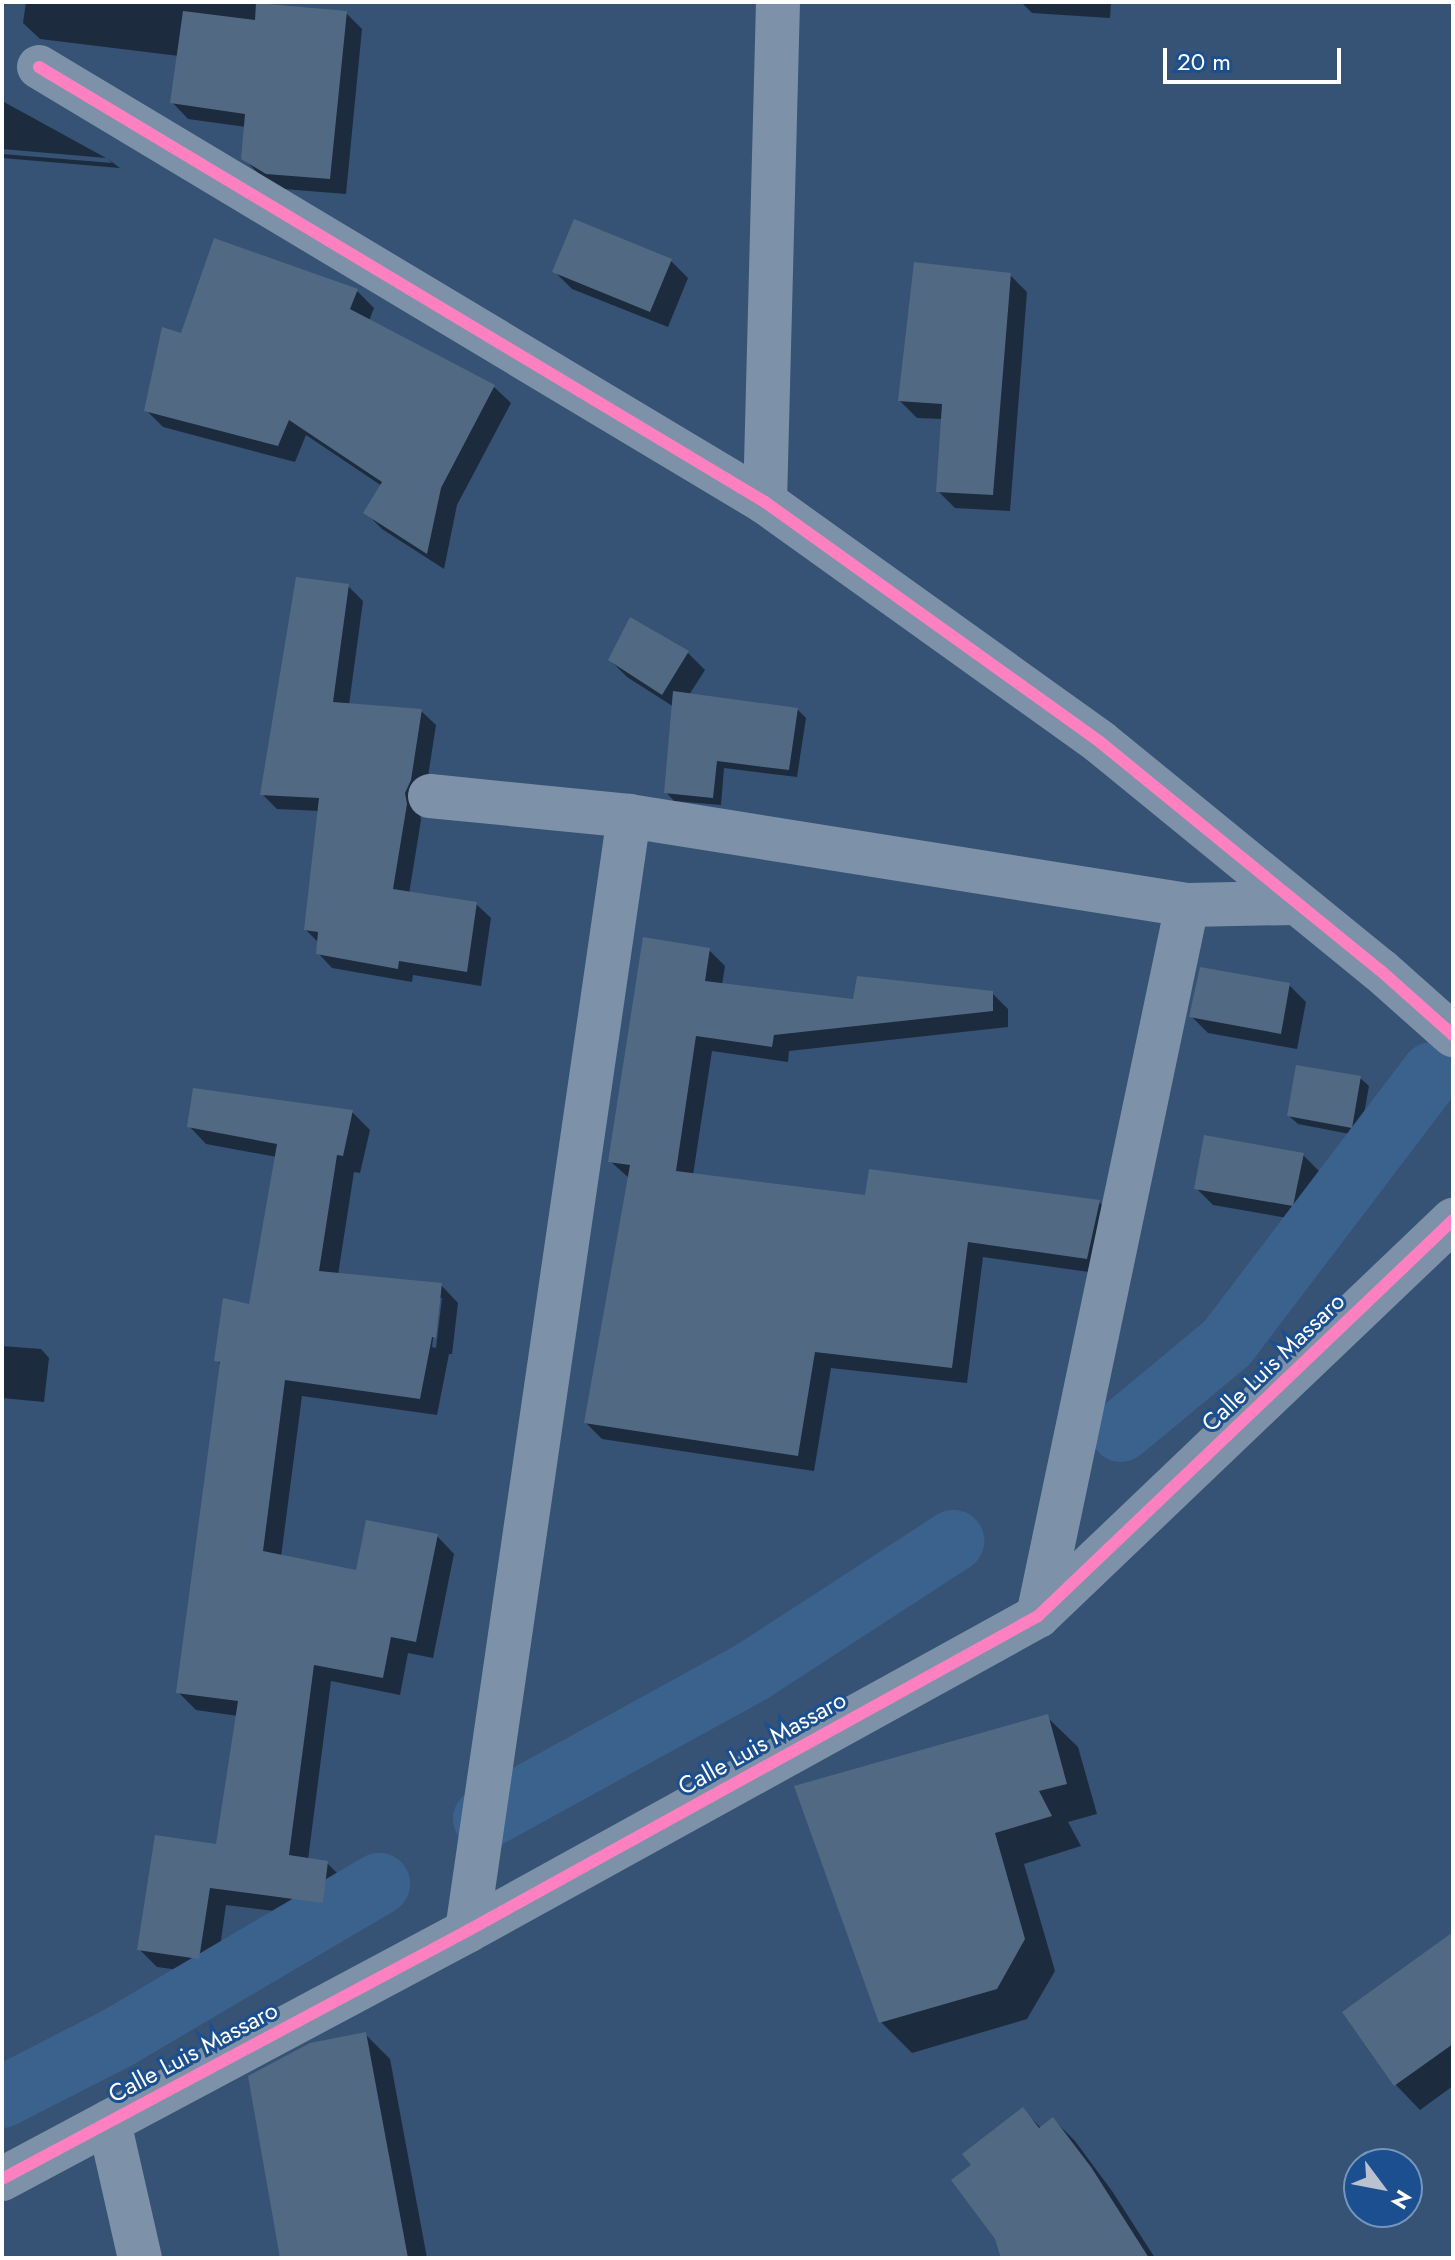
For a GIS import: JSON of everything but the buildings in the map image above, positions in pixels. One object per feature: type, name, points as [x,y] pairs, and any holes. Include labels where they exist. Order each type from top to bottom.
[{"type":"street","points":[[765,502],[778,2]]},
{"type":"street","points":[[39,67],[765,502],[1100,742],[1380,970],[1453,1035]]},
{"type":"street","points":[[430,796],[629,816],[1187,905],[1295,903]]},
{"type":"street","points":[[467,1931],[629,816]]},
{"type":"street","points":[[1038,1616],[1187,905]]},
{"type":"street","name":"Calle Luis Massaro","points":[[2,2179],[467,1931],[1038,1616],[1453,1220]]},
{"type":"street","points":[[109,2122],[140,2258]]},
{"type":"waterway","points":[[1121,1431],[1227,1343],[1432,1073]]},
{"type":"waterway","points":[[484,1819],[753,1671],[953,1541]]},
{"type":"waterway","points":[[2,2097],[119,2037],[379,1884]]},
{"type":"cycle path","points":[[39,67],[765,502],[1100,742],[1380,970],[1453,1035]]},
{"type":"cycle path","points":[[2,2179],[467,1931],[1038,1616],[1453,1220]]}]
